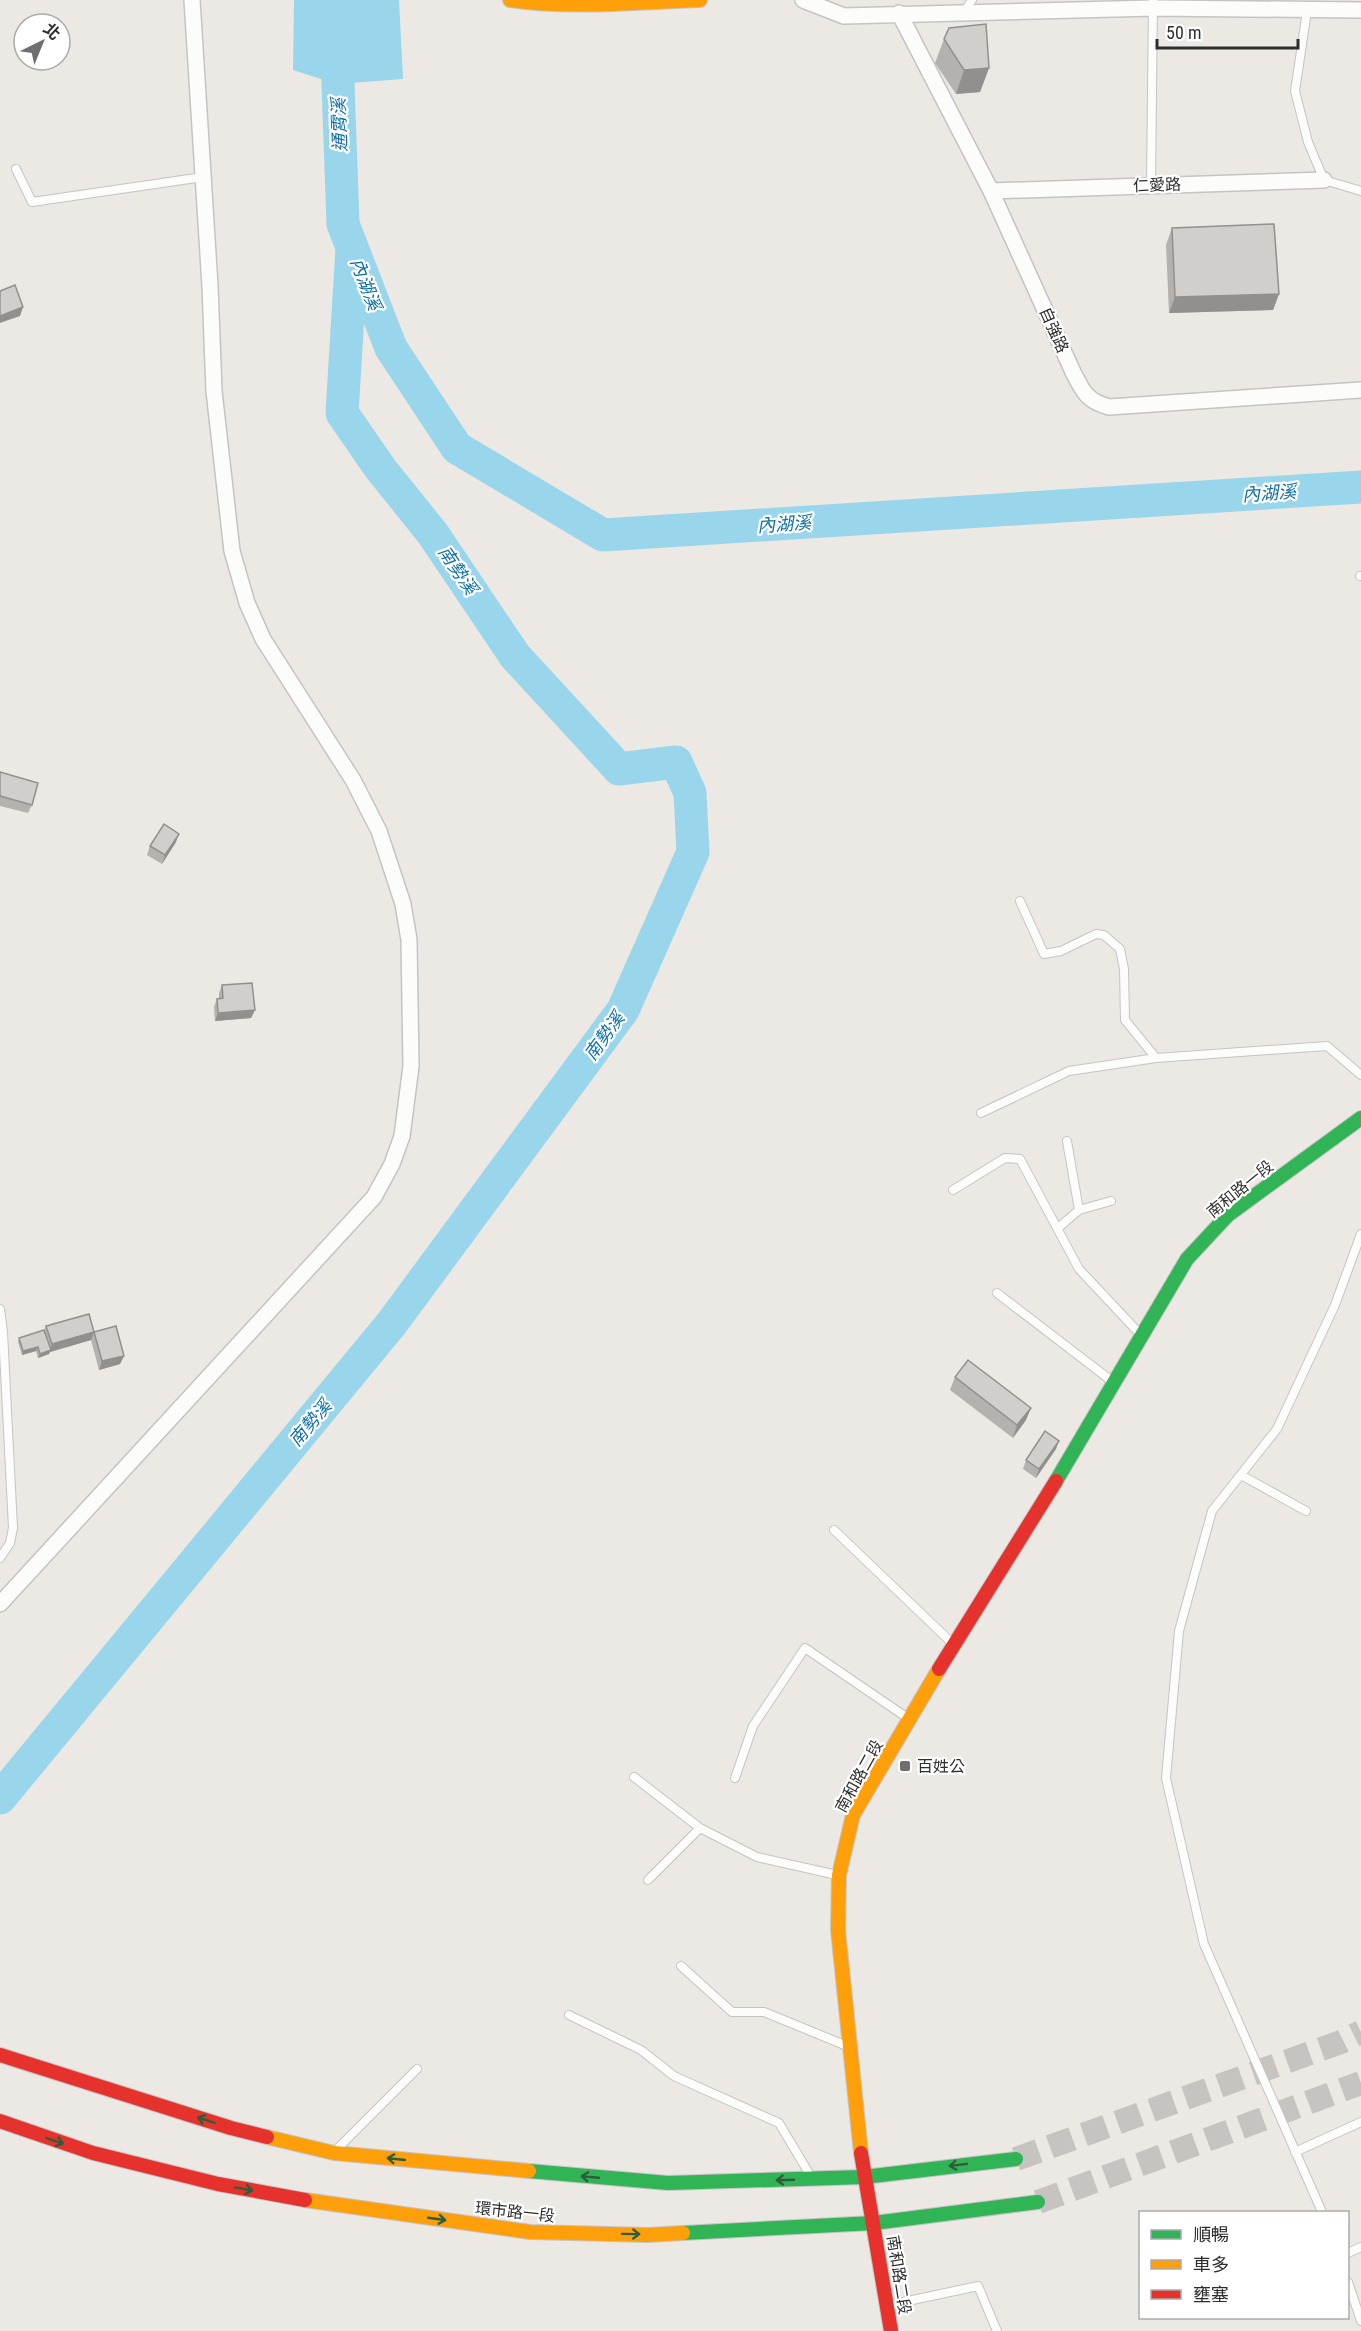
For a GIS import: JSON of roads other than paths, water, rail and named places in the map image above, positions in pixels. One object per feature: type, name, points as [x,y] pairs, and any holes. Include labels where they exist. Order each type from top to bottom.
[{"type":"main road","points":[[510,0],[623,3],[700,0]]},
{"type":"main road","name":"南和路一段","points":[[1142,1336],[1187,1259],[1228,1215],[1361,1118]]},
{"type":"main road","name":"南和路二段","points":[[891,2331],[864,2176],[838,1930],[839,1875],[853,1815],[954,1644],[1073,1454],[1142,1336]]},
{"type":"main road","points":[[0,2055],[231,2128],[334,2153],[668,2183],[864,2176],[1016,2159]]},
{"type":"main road","name":"環市路一段","points":[[0,2121],[93,2153],[218,2184],[328,2204],[530,2232],[648,2235],[874,2223],[1038,2202]]},
{"type":"street","points":[[0,1604],[374,1197],[392,1164],[402,1136],[411,1066],[409,940],[403,904],[379,831],[353,780],[263,639],[247,603],[232,551],[214,391],[210,286],[192,0]]},
{"type":"street","points":[[803,0],[844,16],[968,6],[1154,4],[1307,11],[1361,10]]},
{"type":"street","name":"自強路","points":[[899,13],[991,191],[1084,394],[1095,403],[1109,407],[1361,390]]},
{"type":"street","name":"仁愛路","points":[[991,191],[1324,180]]},
{"type":"lane","points":[[1151,185],[1154,4]]},
{"type":"lane","points":[[1307,11],[1295,91],[1308,142],[1324,180],[1361,191]]},
{"type":"lane","points":[[16,170],[32,202],[203,177]]},
{"type":"lane","points":[[1020,901],[1024,915],[1044,954],[1061,951],[1096,934],[1104,935],[1120,949],[1124,969],[1125,1020],[1156,1058]]},
{"type":"lane","points":[[981,1113],[1069,1071],[1156,1058],[1327,1046],[1361,1076]]},
{"type":"lane","points":[[1067,1141],[1079,1210]]},
{"type":"lane","points":[[953,1190],[1005,1158],[1020,1160],[1079,1269],[1142,1336]]},
{"type":"lane","points":[[1058,1228],[1079,1210],[1111,1201]]},
{"type":"lane","points":[[1322,2211],[1204,1944],[1166,1778],[1179,1631],[1212,1511],[1277,1429],[1335,1305],[1361,1234]]},
{"type":"lane","points":[[998,1293],[1114,1383]]},
{"type":"lane","points":[[0,1309],[13,1528],[10,1543],[0,1558]]},
{"type":"lane","points":[[1241,1475],[1306,1512]]},
{"type":"lane","points":[[834,1530],[954,1644]]},
{"type":"lane","points":[[735,1778],[753,1726],[804,1648],[909,1719]]},
{"type":"lane","points":[[634,1777],[700,1827],[757,1857],[839,1875]]},
{"type":"lane","points":[[648,1880],[700,1827]]},
{"type":"lane","points":[[681,1966],[732,2013],[764,2012],[852,2048]]},
{"type":"lane","points":[[569,2015],[641,2050],[674,2076],[779,2123],[812,2179]]},
{"type":"lane","points":[[334,2153],[417,2069]]},
{"type":"lane","points":[[1295,2152],[1361,2122]]},
{"type":"lane","points":[[888,2305],[978,2286],[997,2331]]},
{"type":"lane","points":[[1349,2288],[1361,2321]]},
{"type":"water","points":[[294,0],[399,0],[403,79],[337,84],[293,70]]},
{"type":"waterway","name":"內湖溪","points":[[335,0],[343,224],[391,348],[457,448],[603,535],[1361,487]]},
{"type":"waterway","name":"南勢溪","points":[[0,1798],[392,1323],[623,1010],[693,852],[690,793],[676,762],[619,769],[515,656],[433,534],[380,468],[342,413],[352,248]]},
{"type":"tunnel","points":[[1016,2159],[1341,2042],[1361,2032]]},
{"type":"tunnel","points":[[1038,2202],[1361,2083]]},
{"type":"place","name":"百姓公","points":[[905,1766]]},
{"type":"water label","name":"通霄溪","points":[[339,125]]}]
